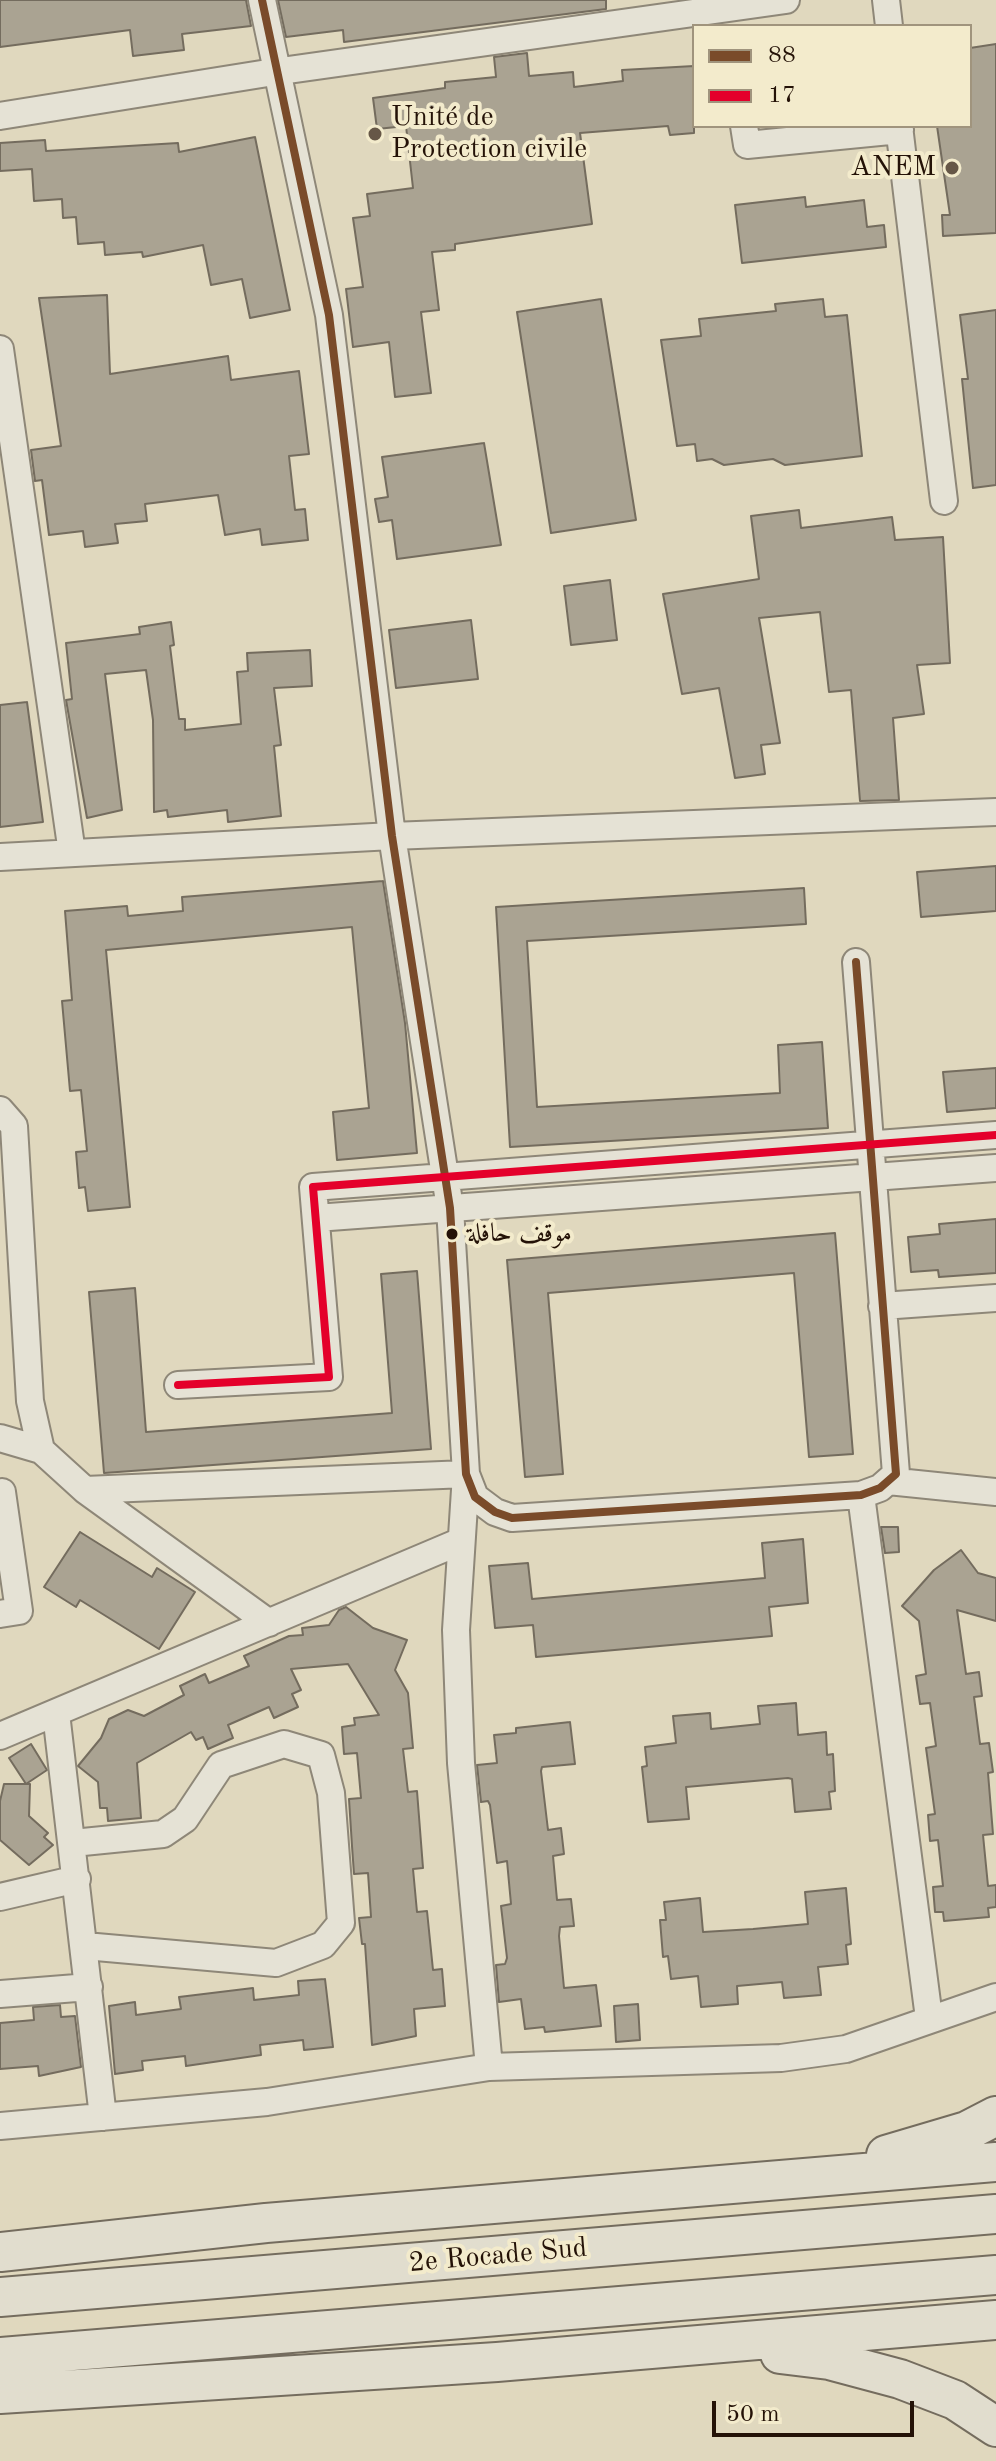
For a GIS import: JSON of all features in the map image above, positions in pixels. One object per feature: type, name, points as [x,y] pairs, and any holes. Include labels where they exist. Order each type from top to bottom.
[{"type":"highway","points":[[673,2191],[840,2169],[967,2131],[996,2116]]},
{"type":"highway","points":[[0,2252],[266,2223],[996,2162]]},
{"type":"highway","name":"2e Rocade Sud","points":[[0,2297],[996,2214]]},
{"type":"highway","name":"2e Rocade Sud","points":[[0,2357],[996,2275]]},
{"type":"highway","points":[[0,2394],[497,2362],[996,2320]]},
{"type":"highway","points":[[497,2362],[774,2354],[829,2360],[900,2379],[955,2400],[996,2427]]},
{"type":"street","points":[[262,0],[274,72],[329,315],[392,836],[450,1208],[466,1474],[459,1542],[456,1630],[461,1763],[489,2067]]},
{"type":"street","points":[[0,116],[274,72],[729,17],[786,0]]},
{"type":"street","points":[[886,0],[889,24]]},
{"type":"street","points":[[744,128],[747,145],[900,128],[944,501]]},
{"type":"street","points":[[0,349],[72,853]]},
{"type":"street","points":[[0,857],[392,836],[996,812]]},
{"type":"street","points":[[466,1474],[475,1497],[495,1512],[512,1518],[861,1495],[896,1474],[856,962]]},
{"type":"street","points":[[0,1110],[14,1126],[30,1401],[41,1450]]},
{"type":"street","points":[[178,1385],[329,1377],[313,1187],[996,1135]]},
{"type":"street","points":[[316,1218],[996,1168]]},
{"type":"street","points":[[882,1306],[996,1298]]},
{"type":"street","points":[[0,1438],[41,1450],[85,1490],[269,1623]]},
{"type":"street","points":[[85,1490],[466,1474]]},
{"type":"street","points":[[888,1481],[996,1492]]},
{"type":"street","points":[[0,1614],[19,1611],[2,1492]]},
{"type":"street","points":[[861,1495],[929,2018]]},
{"type":"street","points":[[0,1736],[459,1542]]},
{"type":"street","points":[[56,1713],[103,2117]]},
{"type":"street","points":[[73,1843],[163,1834],[185,1819],[221,1765],[284,1744],[321,1755],[331,1793],[341,1923],[323,1945],[276,1963],[85,1946]]},
{"type":"street","points":[[0,1897],[77,1879]]},
{"type":"street","points":[[0,1994],[89,1987]]},
{"type":"street","points":[[0,2126],[267,2102],[489,2067],[781,2058],[846,2049],[996,1997]]},
{"type":"building","points":[[0,0],[246,0],[251,26],[182,34],[184,50],[133,56],[130,30],[0,47]]},
{"type":"building","points":[[278,0],[606,0],[606,9],[344,42],[343,30],[286,37]]},
{"type":"building","points":[[996,44],[996,233],[943,236],[942,215],[950,215],[937,128],[972,128],[972,48]]},
{"type":"building","points":[[527,53],[529,76],[573,72],[574,87],[623,81],[622,70],[692,66],[694,133],[670,135],[668,126],[580,133],[592,224],[455,244],[455,250],[432,252],[439,310],[421,312],[431,393],[395,397],[389,342],[353,347],[346,289],[363,287],[353,218],[370,216],[367,194],[413,188],[406,126],[377,129],[373,98],[445,88],[445,82],[496,77],[494,57]]},
{"type":"building","points":[[255,137],[290,310],[250,318],[242,279],[211,285],[203,245],[143,257],[142,252],[105,255],[104,242],[78,244],[76,217],[63,218],[62,199],[34,201],[32,169],[0,171],[0,143],[45,140],[46,151],[178,143],[179,152]]},
{"type":"building","points":[[805,197],[806,207],[864,200],[867,227],[884,225],[886,247],[742,263],[735,205]]},
{"type":"building","points":[[107,295],[110,374],[228,356],[231,380],[299,371],[309,454],[289,456],[295,510],[305,509],[308,540],[262,545],[260,529],[225,535],[218,495],[145,504],[147,521],[115,524],[118,543],[85,547],[83,531],[49,535],[42,480],[35,481],[31,450],[61,446],[39,298]]},
{"type":"building","points":[[601,299],[636,520],[551,533],[517,312]]},
{"type":"building","points":[[823,299],[825,317],[847,315],[862,456],[785,465],[773,459],[724,465],[712,459],[697,461],[695,444],[677,446],[661,340],[701,336],[699,319],[776,311],[775,304]]},
{"type":"building","points":[[996,310],[996,485],[973,488],[962,379],[968,379],[960,315]]},
{"type":"building","points":[[484,443],[501,545],[397,559],[392,520],[379,522],[375,499],[388,497],[382,457]]},
{"type":"building","points":[[799,510],[801,528],[892,517],[895,540],[943,537],[950,663],[917,665],[924,714],[893,718],[899,800],[860,801],[851,690],[829,692],[820,612],[759,618],[780,743],[761,745],[765,774],[735,778],[719,688],[682,694],[663,594],[759,579],[751,516]]},
{"type":"building","points":[[610,580],[617,640],[571,645],[564,586]]},
{"type":"building","points":[[471,620],[478,679],[396,688],[389,630]]},
{"type":"building","points":[[171,622],[174,645],[170,646],[179,719],[185,719],[185,730],[241,724],[237,672],[248,671],[247,653],[310,650],[312,686],[274,688],[281,745],[274,746],[281,816],[228,822],[227,810],[168,817],[167,810],[154,812],[153,720],[146,670],[105,674],[122,810],[87,818],[66,700],[72,699],[66,643],[140,634],[139,627]]},
{"type":"building","points":[[27,702],[43,822],[0,827],[0,705]]},
{"type":"building","points":[[996,866],[996,911],[921,917],[917,872]]},
{"type":"building","points":[[383,881],[405,1023],[417,1153],[337,1160],[333,1112],[369,1108],[352,927],[106,950],[130,1207],[88,1211],[85,1187],[79,1188],[76,1152],[87,1151],[81,1090],[70,1091],[62,1001],[72,1000],[65,911],[127,906],[128,916],[183,911],[182,897]]},
{"type":"building","points":[[804,888],[806,924],[527,941],[537,1107],[780,1093],[778,1045],[822,1042],[828,1128],[510,1147],[496,907]]},
{"type":"building","points":[[996,1068],[996,1108],[947,1112],[943,1072]]},
{"type":"building","points":[[996,1219],[996,1273],[939,1277],[938,1270],[911,1272],[908,1237],[940,1234],[939,1224]]},
{"type":"building","points":[[835,1233],[853,1454],[809,1457],[794,1273],[548,1293],[563,1474],[525,1477],[507,1260]]},
{"type":"building","points":[[417,1271],[431,1449],[104,1473],[89,1292],[135,1288],[146,1432],[392,1413],[381,1274]]},
{"type":"building","points":[[881,1527],[898,1527],[899,1552],[885,1553]]},
{"type":"building","points":[[80,1532],[152,1577],[157,1568],[195,1592],[159,1649],[80,1600],[76,1607],[44,1587]]},
{"type":"building","points":[[803,1539],[808,1603],[769,1607],[772,1636],[536,1657],[533,1625],[495,1628],[489,1566],[528,1563],[532,1599],[765,1578],[762,1543]]},
{"type":"building","points":[[961,1550],[978,1573],[996,1578],[996,1621],[957,1610],[966,1674],[979,1672],[982,1696],[974,1697],[980,1744],[989,1743],[993,1772],[988,1773],[993,1834],[983,1835],[988,1886],[996,1885],[996,1907],[988,1908],[989,1917],[944,1921],[943,1912],[935,1912],[933,1887],[943,1886],[938,1840],[930,1841],[928,1815],[935,1814],[926,1748],[936,1746],[930,1703],[920,1704],[916,1676],[926,1674],[919,1621],[902,1606],[934,1570]]},
{"type":"building","points":[[346,1607],[373,1628],[407,1640],[395,1670],[408,1693],[413,1748],[403,1749],[408,1792],[417,1791],[423,1868],[413,1869],[417,1912],[427,1911],[433,1970],[442,1969],[445,2006],[414,2009],[416,2036],[372,2045],[365,1944],[362,1944],[359,1918],[371,1917],[368,1873],[354,1874],[349,1799],[361,1798],[357,1753],[344,1754],[342,1727],[355,1725],[354,1718],[379,1715],[348,1664],[291,1669],[301,1690],[292,1694],[298,1707],[274,1718],[269,1707],[228,1725],[233,1738],[208,1749],[203,1737],[196,1740],[191,1732],[137,1763],[141,1818],[108,1821],[107,1808],[100,1808],[98,1782],[78,1766],[101,1738],[109,1719],[128,1710],[144,1716],[184,1695],[180,1686],[205,1674],[209,1683],[249,1666],[244,1656],[289,1636],[303,1635],[302,1628],[329,1625],[339,1610]]},
{"type":"building","points":[[796,1703],[798,1735],[826,1732],[827,1755],[833,1754],[835,1791],[829,1792],[831,1809],[795,1812],[792,1779],[788,1778],[686,1787],[689,1819],[648,1822],[642,1767],[647,1766],[645,1747],[676,1743],[673,1716],[710,1713],[711,1729],[760,1724],[758,1706]]},
{"type":"building","points":[[570,1722],[575,1764],[542,1767],[541,1771],[548,1830],[561,1828],[564,1854],[553,1856],[557,1900],[571,1899],[574,1926],[560,1927],[564,1988],[596,1985],[601,2026],[545,2032],[544,2027],[525,2029],[521,1999],[499,2002],[496,1965],[505,1964],[507,1958],[501,1906],[511,1904],[507,1861],[497,1863],[490,1805],[488,1801],[481,1802],[477,1765],[497,1763],[494,1735],[516,1733],[516,1728]]},
{"type":"building","points":[[31,1744],[47,1770],[26,1784],[9,1758]]},
{"type":"building","points":[[4,1784],[30,1784],[29,1816],[48,1833],[44,1837],[53,1845],[29,1865],[0,1840],[0,1801]]},
{"type":"building","points":[[846,1888],[851,1944],[846,1945],[848,1964],[818,1967],[821,1995],[784,1998],[782,1982],[737,1986],[738,2004],[701,2007],[698,1976],[671,1979],[668,1956],[663,1957],[660,1920],[666,1920],[664,1902],[700,1898],[703,1932],[753,1929],[808,1924],[805,1892]]},
{"type":"building","points":[[325,1979],[333,2047],[304,2050],[303,2040],[260,2045],[261,2055],[186,2066],[185,2056],[142,2061],[143,2070],[115,2074],[109,2006],[135,2002],[136,2015],[181,2009],[179,1997],[253,1988],[254,2000],[299,1995],[298,1981]]},
{"type":"building","points":[[638,2004],[640,2040],[616,2042],[614,2006]]},
{"type":"building","points":[[60,2005],[61,2017],[75,2016],[81,2067],[39,2076],[38,2066],[0,2069],[0,2023],[34,2020],[33,2007]]},
{"type":"transit line","name":"88","points":[[262,0],[329,315],[392,836],[450,1208],[466,1474],[475,1497],[495,1512],[512,1518],[861,1495],[880,1488],[896,1474],[856,962]]},
{"type":"transit line","name":"17","points":[[178,1385],[329,1377],[313,1187],[996,1135]]},
{"type":"place","name":"Unité de Protection civile","points":[[375,134]]},
{"type":"place","name":"ANEM","points":[[952,168]]},
{"type":"place","name":"موقف حافلة","points":[[452,1234]]}]
